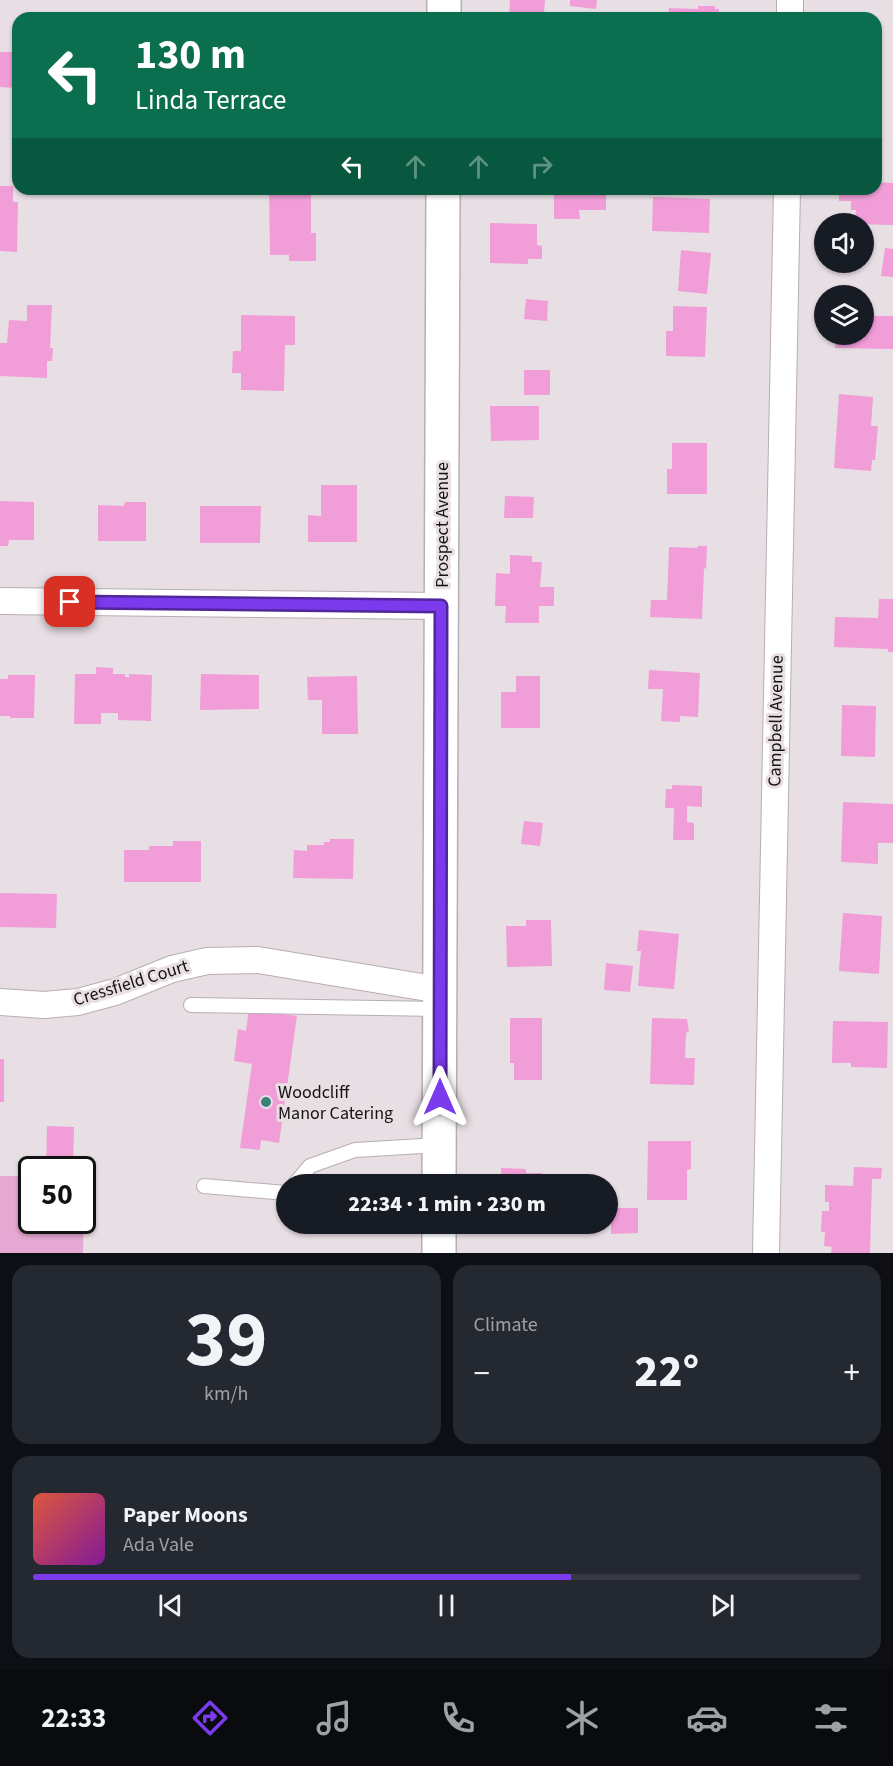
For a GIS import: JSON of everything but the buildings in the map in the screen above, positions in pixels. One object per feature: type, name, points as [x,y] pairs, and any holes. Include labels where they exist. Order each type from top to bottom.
[{"type":"main road","name":"Prospect Avenue","points":[[439,1174],[443,195]]},
{"type":"main road","points":[[439,1234],[439,1253]]},
{"type":"street","name":"Campbell Avenue","points":[[766,1253],[787,195]]},
{"type":"street","points":[[0,602],[441,606]]},
{"type":"street","name":"Cressfield Court","points":[[0,1002],[44,1005],[78,1002],[115,993],[180,967],[207,961],[258,960],[440,1000]]},
{"type":"lane","points":[[191,1005],[440,1000]]},
{"type":"lane","points":[[303,1174],[310,1166],[355,1150],[440,1145]]},
{"type":"lane","points":[[204,1186],[276,1192]]},
{"type":"shaded area","points":[[0,1176],[18,1176],[18,1234],[83,1234],[83,1253],[0,1253]]},
{"type":"place","name":"Woodcliff Manor Catering","points":[[266,1102]]},
{"type":"route","points":[[70,602],[441,606],[440,1097]]}]
